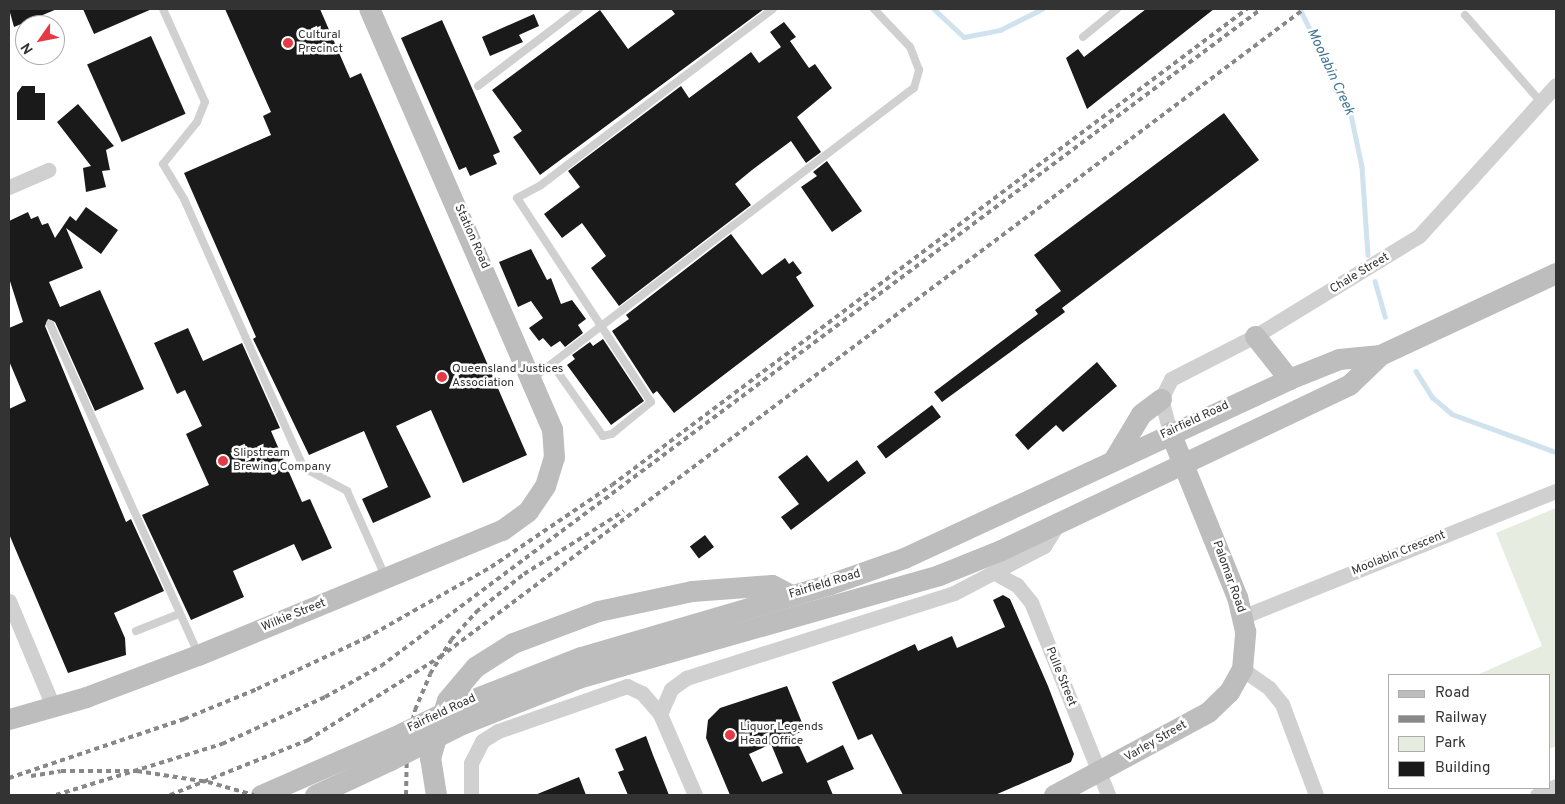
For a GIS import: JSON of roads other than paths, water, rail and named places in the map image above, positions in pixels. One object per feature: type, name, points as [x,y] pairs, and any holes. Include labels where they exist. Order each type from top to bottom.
[{"type":"main road","name":"Station Road","points":[[368,9],[533,378],[552,428],[554,457],[551,470]]},
{"type":"main road","name":"Fairfield Road","points":[[315,795],[462,724],[541,691],[621,664],[939,574],[1059,522],[1350,384],[1380,355],[1556,273]]},
{"type":"main road","points":[[1255,336],[1289,380]]},
{"type":"main road","name":"Fairfield Road","points":[[270,792],[394,737],[466,702],[581,657],[791,595],[904,558],[1170,432],[1289,380],[1339,359],[1380,355]]},
{"type":"main road","points":[[1114,459],[1141,414],[1161,399]]},
{"type":"main road","name":"Palomar Road","points":[[1170,432],[1242,617],[1246,643],[1242,669]]},
{"type":"main road","name":"Wilkie Street","points":[[9,719],[53,706],[198,655],[502,530],[528,510],[551,470]]},
{"type":"main road","points":[[436,795],[431,752],[447,700],[475,667],[513,643],[598,611],[692,591],[772,585],[791,595]]},
{"type":"main road","name":"Varley Street","points":[[1054,795],[1099,774],[1208,712],[1229,692],[1242,669]]},
{"type":"street","name":"Chale Street","points":[[1161,399],[1174,376],[1255,336],[1381,261],[1428,227],[1556,86]]},
{"type":"street","points":[[9,187],[48,170]]},
{"type":"street","points":[[1161,399],[1170,432]]},
{"type":"street","name":"Moolabin Crescent","points":[[1242,617],[1556,491]]},
{"type":"street","points":[[660,714],[671,689],[686,678],[927,604],[995,573],[1044,546],[1059,522]]},
{"type":"street","name":"Pulle Street","points":[[995,573],[1017,584],[1031,602],[1108,795]]},
{"type":"street","points":[[9,601],[53,706]]},
{"type":"street","points":[[1242,669],[1270,688],[1282,704],[1316,795]]},
{"type":"street","points":[[470,795],[474,754],[482,742],[498,731],[621,687],[638,689],[660,714],[695,795]]},
{"type":"street","points":[[1537,795],[1550,789]]},
{"type":"lane","points":[[163,9],[205,102],[197,122],[164,164],[184,199],[304,468],[347,491],[386,578]]},
{"type":"lane","points":[[478,86],[580,9]]},
{"type":"lane","points":[[552,364],[599,433],[607,436],[648,405],[651,398],[601,328],[517,198],[541,185],[773,9]]},
{"type":"lane","points":[[533,378],[914,88],[919,70],[913,54],[874,9]]},
{"type":"lane","points":[[1083,37],[1117,9]]},
{"type":"lane","points":[[1464,15],[1541,102]]},
{"type":"lane","points":[[50,324],[198,655]]},
{"type":"lane","points":[[136,631],[179,614]]},
{"type":"waterway","name":"Moolabin Creek","points":[[934,9],[964,37],[1000,30],[1042,9]]},
{"type":"waterway","name":"Moolabin Creek","points":[[1300,9],[1350,110],[1362,167],[1368,255]]},
{"type":"waterway","name":"Moolabin Creek","points":[[1375,281],[1385,317]]},
{"type":"waterway","name":"Moolabin Creek","points":[[1416,371],[1432,397],[1452,414],[1556,452]]},
{"type":"railway","points":[[9,778],[184,719],[257,689],[366,638],[491,567],[612,485],[1247,9]]},
{"type":"railway","points":[[56,795],[222,744],[325,697],[381,666],[1261,9]]},
{"type":"railway","points":[[170,795],[308,740],[440,657],[1304,9]]},
{"type":"railway","points":[[406,795],[407,747],[415,710],[430,674],[451,640],[476,612],[524,574],[624,511]]},
{"type":"railway","points":[[31,776],[61,771],[137,771],[208,782],[254,795]]},
{"type":"place","name":"Cultural Precinct","points":[[288,43]]},
{"type":"place","name":"Queensland Justices Association","points":[[442,377]]},
{"type":"place","name":"Slipstream Brewing Company","points":[[223,461]]},
{"type":"place","name":"Liquor Legends Head Office","points":[[730,735]]}]
